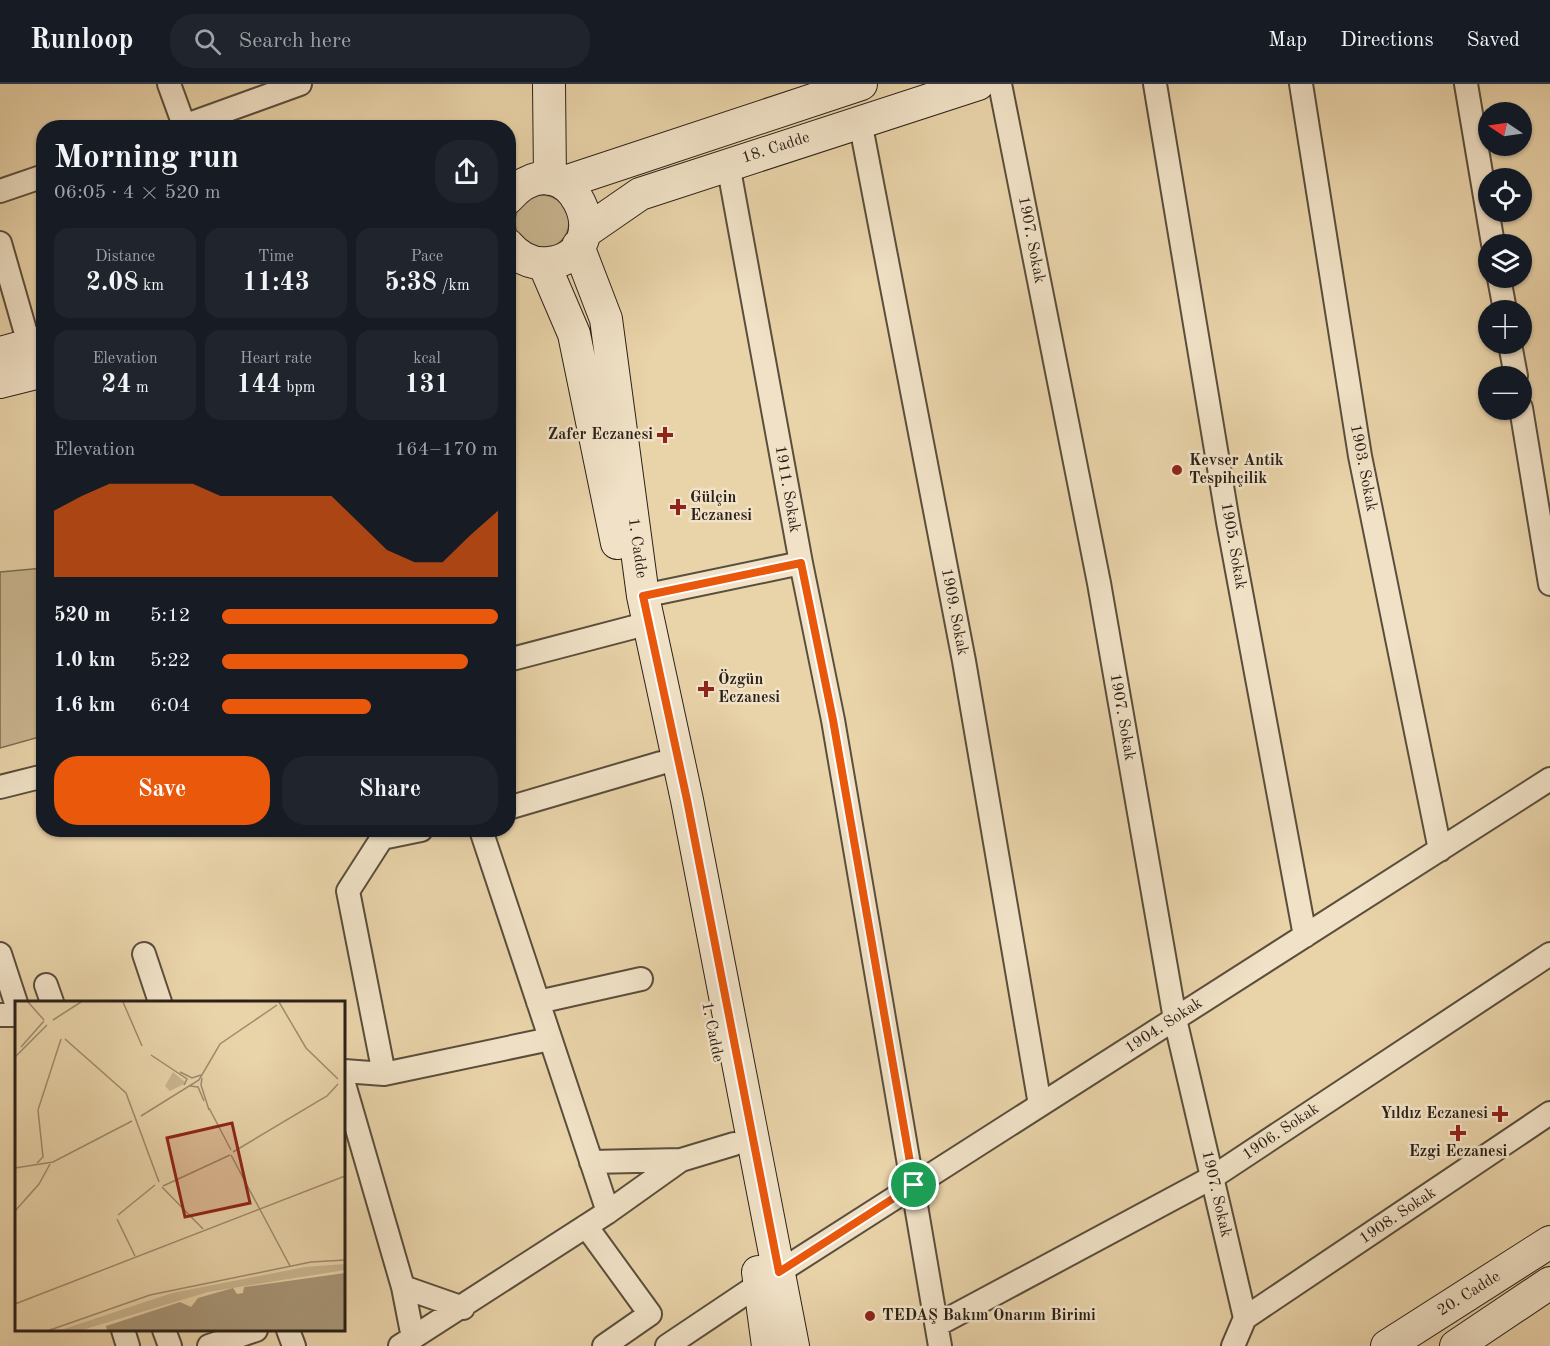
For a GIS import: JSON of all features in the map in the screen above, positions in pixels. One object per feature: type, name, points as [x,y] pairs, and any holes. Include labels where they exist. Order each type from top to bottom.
[{"type":"street","points":[[168,84],[180,120]]},
{"type":"street","points":[[201,120],[300,84]]},
{"type":"street","points":[[549,84],[556,181]]},
{"type":"street","points":[[516,191],[526,183],[556,181],[861,84]]},
{"type":"street","name":"18. Cadde","points":[[520,255],[563,259],[582,239],[640,194],[978,84]]},
{"type":"street","name":"1907. Sokak","points":[[1000,84],[1099,583],[1175,1019],[1245,1318]]},
{"type":"street","name":"1905. Sokak","points":[[1155,84],[1228,522],[1305,936]]},
{"type":"street","name":"1903. Sokak","points":[[1301,84],[1360,456],[1440,850]]},
{"type":"street","points":[[1466,84],[1491,234]]},
{"type":"street","name":"1909. Sokak","points":[[860,121],[964,661],[1040,1105]]},
{"type":"street","name":"1911. Sokak","points":[[728,164],[801,563],[833,720],[938,1335]]},
{"type":"street","points":[[0,191],[36,179]]},
{"type":"street","name":"1. Cadde","points":[[556,181],[574,192],[582,204],[586,218],[582,239],[606,319],[643,596],[687,800],[770,1278],[768,1346]]},
{"type":"street","points":[[0,243],[24,346]]},
{"type":"street","name":"1. Cadde","points":[[520,255],[574,334],[661,763],[734,1144],[770,1278],[793,1346]]},
{"type":"street","points":[[0,382],[36,374]]},
{"type":"street","points":[[1523,420],[1550,584]]},
{"type":"street","points":[[643,596],[801,563]]},
{"type":"street","points":[[516,658],[634,627]]},
{"type":"street","points":[[516,806],[661,763]]},
{"type":"street","points":[[0,788],[36,778]]},
{"type":"street","name":"1904. Sokak","points":[[667,1346],[914,1185],[1550,779]]},
{"type":"street","points":[[384,1074],[348,891],[382,838],[387,837]]},
{"type":"street","points":[[483,837],[608,1212]]},
{"type":"street","points":[[0,954],[15,1001]]},
{"type":"street","points":[[144,954],[160,1001]]},
{"type":"street","name":"1906. Sokak","points":[[938,1335],[1213,1177],[1550,954]]},
{"type":"street","points":[[538,1002],[641,980]]},
{"type":"street","points":[[345,1071],[384,1074],[550,1039]]},
{"type":"street","points":[[345,1087],[403,1287],[407,1342],[463,1308],[608,1212],[681,1160]]},
{"type":"street","name":"1908. Sokak","points":[[1245,1318],[1550,1113]]},
{"type":"street","points":[[591,1162],[681,1160],[734,1144]]},
{"type":"street","points":[[586,1226],[650,1314],[604,1346]]},
{"type":"street","name":"20. Cadde","points":[[1387,1346],[1550,1242]]},
{"type":"street","points":[[1456,1346],[1550,1283]]},
{"type":"street","points":[[403,1287],[463,1308]]},
{"type":"street","points":[[1231,1345],[1245,1318]]},
{"type":"street","points":[[124,1331],[128,1346]]},
{"type":"street","points":[[165,1331],[170,1346]]},
{"type":"street","points":[[209,1346],[250,1331]]},
{"type":"street","points":[[289,1331],[294,1346]]},
{"type":"shaded area","points":[[542,195],[552,197],[561,203],[568,217],[567,232],[561,241],[552,247],[542,249],[532,247],[523,241],[517,232],[517,212],[523,203],[532,197]]},
{"type":"shaded area","points":[[36,569],[36,738],[0,748],[0,572]]},
{"type":"place","name":"Zafer Eczanesi","points":[[665,435]]},
{"type":"place","name":"Kevser Antik Tespihçilik","points":[[1177,470]]},
{"type":"place","name":"Gülçin Eczanesi","points":[[678,507]]},
{"type":"place","name":"Özgün Eczanesi","points":[[706,689]]},
{"type":"place","name":"Yıldız Eczanesi","points":[[1500,1114]]},
{"type":"place","name":"Ezgi Eczanesi","points":[[1458,1133]]},
{"type":"place","name":"TEDAŞ Bakım Onarım Birimi","points":[[870,1316]]},
{"type":"route","points":[[801,563],[833,720],[914,1185],[779,1272],[687,800],[643,596],[801,563]]}]
